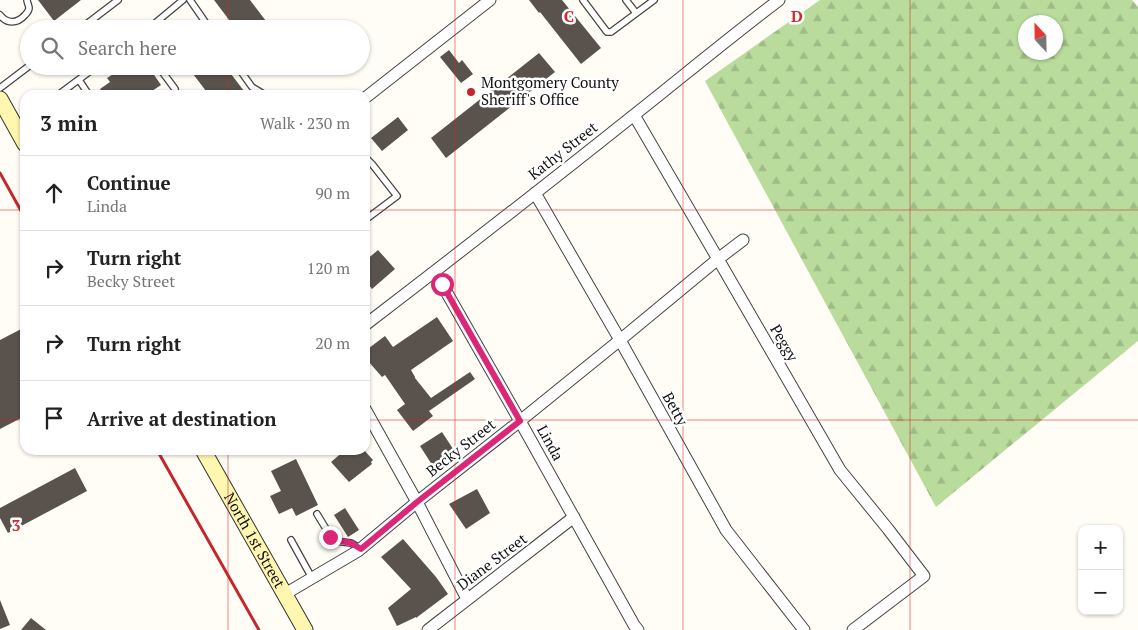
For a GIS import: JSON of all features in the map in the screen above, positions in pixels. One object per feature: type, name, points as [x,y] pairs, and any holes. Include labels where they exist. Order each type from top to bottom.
[{"type":"street","points":[[370,94],[490,0]]},
{"type":"street","name":"Kathy Street","points":[[370,321],[779,0]]},
{"type":"street","points":[[0,99],[20,131]]},
{"type":"street","name":"Peggy","points":[[634,115],[840,470],[924,576],[853,630]]},
{"type":"street","name":"Betty","points":[[535,192],[726,530],[804,630]]},
{"type":"street","name":"Becky Street","points":[[284,594],[361,549],[743,240]]},
{"type":"street","name":"Linda","points":[[435,272],[574,518],[633,628]]},
{"type":"street","points":[[370,418],[417,502],[467,599]]},
{"type":"street","name":"North 1st Street","points":[[206,455],[305,630]]},
{"type":"street","name":"Diane Street","points":[[428,630],[574,518]]},
{"type":"lane","points":[[0,15],[8,22],[22,19],[29,7],[27,0]]},
{"type":"lane","points":[[92,20],[118,0]]},
{"type":"lane","points":[[159,20],[183,0]]},
{"type":"lane","points":[[190,0],[204,20]]},
{"type":"lane","points":[[583,0],[607,32],[611,32],[654,0]]},
{"type":"lane","points":[[626,0],[636,13]]},
{"type":"lane","points":[[0,88],[20,73]]},
{"type":"lane","points":[[65,90],[85,75]]},
{"type":"lane","points":[[165,75],[175,90]]},
{"type":"lane","points":[[243,75],[252,87],[257,90]]},
{"type":"lane","points":[[79,80],[86,90]]},
{"type":"lane","points":[[370,162],[397,196],[370,216]]},
{"type":"lane","points":[[318,514],[330,537],[335,540],[351,543],[361,549]]},
{"type":"lane","points":[[290,540],[312,578]]},
{"type":"green space","points":[[820,0],[1132,0],[1138,7],[1138,341],[936,507],[705,81]]},
{"type":"building","points":[[38,0],[81,0],[55,20],[53,20]]},
{"type":"building","points":[[214,0],[250,0],[265,20],[229,20]]},
{"type":"building","points":[[529,0],[562,0],[601,48],[581,64]]},
{"type":"building","points":[[449,50],[459,63],[462,60],[473,74],[461,83],[440,57]]},
{"type":"building","points":[[539,53],[555,72],[446,158],[431,138]]},
{"type":"building","points":[[112,75],[154,75],[161,85],[154,90],[101,90],[110,82],[107,78]]},
{"type":"building","points":[[194,75],[232,75],[243,90],[205,90]]},
{"type":"building","points":[[398,117],[408,130],[382,151],[371,138]]},
{"type":"building","points":[[378,250],[395,269],[372,289],[370,286],[370,257]]},
{"type":"building","points":[[437,317],[453,341],[411,370],[415,378],[431,398],[470,372],[475,379],[429,411],[433,416],[413,431],[397,410],[405,404],[385,375],[382,377],[370,363],[370,347],[385,336],[393,347]]},
{"type":"building","points":[[20,330],[20,419],[0,429],[0,340]]},
{"type":"building","points":[[442,432],[457,455],[436,471],[420,446]]},
{"type":"building","points":[[339,455],[368,455],[373,460],[372,464],[349,482],[331,462]]},
{"type":"building","points":[[296,459],[318,505],[296,516],[292,508],[279,514],[270,496],[281,491],[271,471]]},
{"type":"building","points":[[75,468],[87,491],[8,533],[0,518],[0,508]]},
{"type":"building","points":[[477,489],[490,513],[466,529],[449,504]]},
{"type":"building","points":[[345,508],[359,530],[348,537],[334,515]]},
{"type":"building","points":[[403,539],[448,594],[416,618],[397,626],[388,608],[411,589],[381,557]]},
{"type":"building","points":[[0,600],[10,625],[0,629]]},
{"type":"building","points":[[31,618],[46,630],[21,630]]},
{"type":"railway","points":[[0,173],[20,209]]},
{"type":"railway","points":[[160,455],[259,630]]},
{"type":"place","name":"Montgomery County Sheriff's Office","points":[[471,92]]},
{"type":"route","points":[[330,537],[335,540],[351,543],[361,549],[520,421],[442,284]]}]
